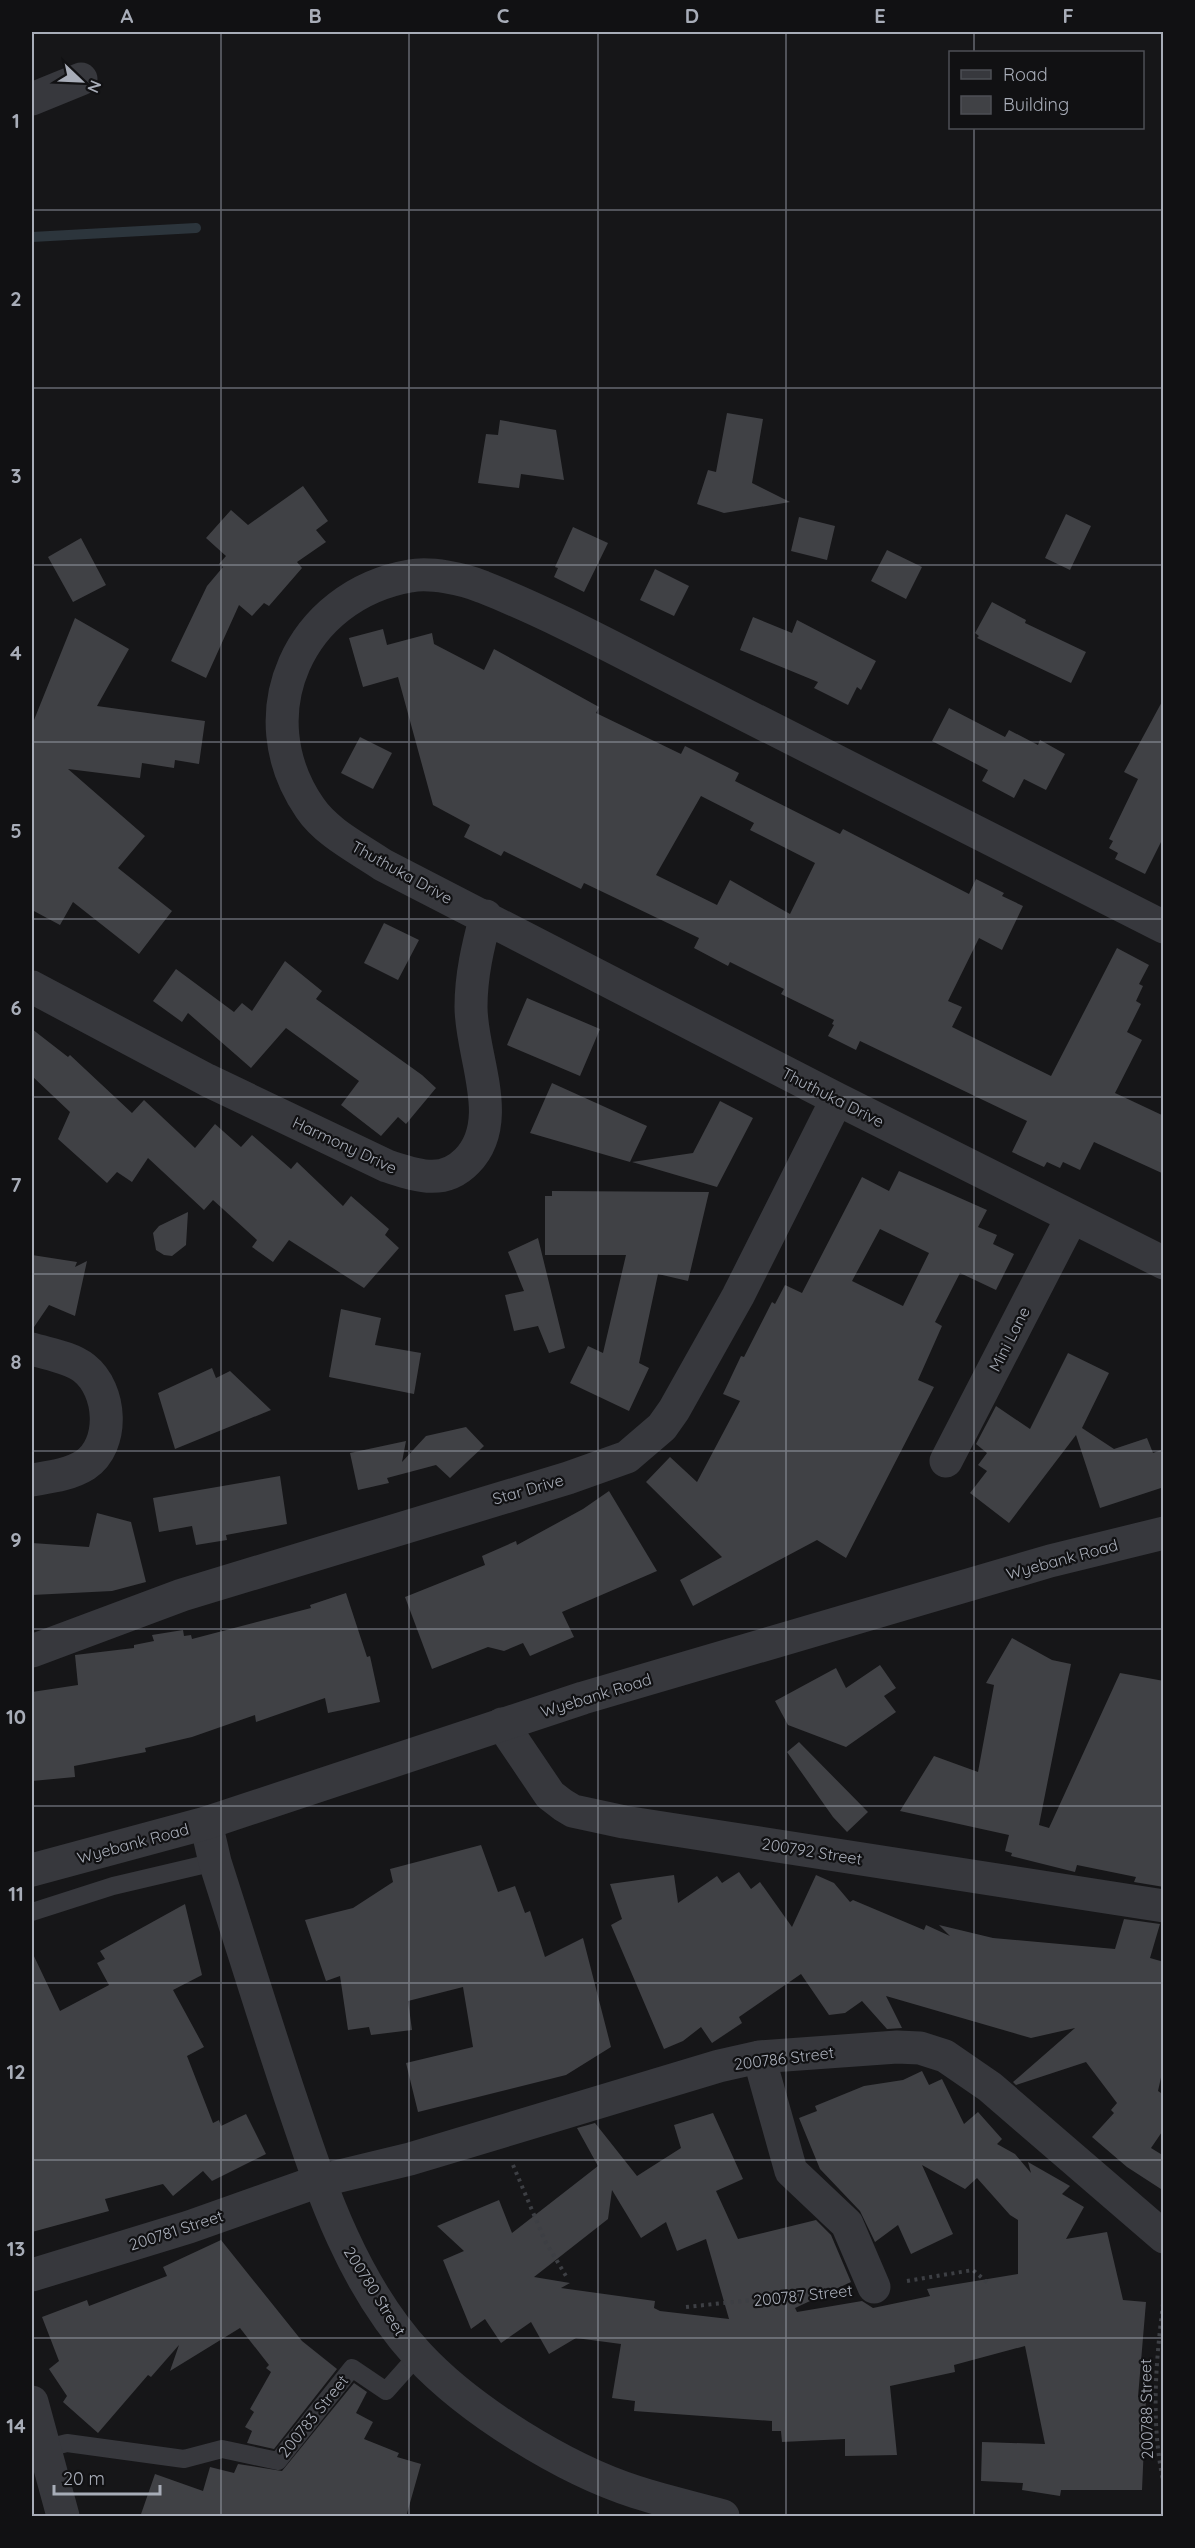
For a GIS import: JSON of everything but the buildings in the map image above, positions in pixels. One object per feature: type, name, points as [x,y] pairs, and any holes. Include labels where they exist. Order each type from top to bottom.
[{"type":"street","points":[[32,99],[81,79]]},
{"type":"street","name":"Thuthuka Drive","points":[[1164,927],[563,623],[480,585],[412,575],[379,585],[347,600],[316,627],[293,665],[281,706],[284,748],[294,778],[310,809],[336,834],[382,865],[486,916],[837,1099],[1164,1263]]},
{"type":"street","name":"Harmony Drive","points":[[32,987],[207,1080],[387,1166],[417,1176],[438,1178],[457,1172],[475,1153],[485,1131],[487,1110],[471,1008],[474,961],[486,916]]},
{"type":"street","name":"Star Drive","points":[[32,1651],[182,1595],[568,1478],[627,1457],[662,1427],[705,1358],[837,1099]]},
{"type":"street","name":"Mini Lane","points":[[946,1461],[1072,1217]]},
{"type":"street","points":[[32,1349],[82,1366],[92,1376],[100,1395],[106,1431],[103,1444],[87,1464],[74,1472],[32,1480]]},
{"type":"street","name":"Wyebank Road","points":[[32,1870],[206,1823],[583,1698],[1050,1562],[1164,1533]]},
{"type":"street","name":"200792 Street","points":[[502,1724],[550,1795],[573,1811],[624,1822],[1164,1906]]},
{"type":"street","name":"200780 Street","points":[[206,1823],[214,1863],[319,2181],[348,2251],[391,2321],[418,2355],[462,2396],[510,2430],[568,2462],[633,2491],[723,2517]]},
{"type":"street","name":"200786 Street","points":[[319,2181],[410,2159],[665,2081],[759,2057],[897,2047],[920,2048],[945,2056],[990,2087],[1164,2237]]},
{"type":"street","name":"200787 Street","points":[[759,2057],[791,2171],[847,2224],[873,2287]]},
{"type":"street","name":"200781 Street","points":[[32,2275],[189,2228],[319,2181]]},
{"type":"street","points":[[32,2402],[63,2517]]},
{"type":"lane","points":[[32,1912],[112,1887],[214,1863]]},
{"type":"lane","name":"200783 Street","points":[[43,2449],[67,2443],[184,2459],[222,2449],[278,2461],[352,2368],[386,2391],[418,2355]]},
{"type":"path","points":[[519,2178],[545,2241],[566,2276]]},
{"type":"path","points":[[873,2287],[973,2270],[990,2285]]},
{"type":"path","name":"200787 Street","points":[[686,2307],[873,2287]]},
{"type":"path","name":"200788 Street","points":[[1164,2296],[1155,2370],[1157,2456],[1164,2485]]},
{"type":"waterway","points":[[32,237],[196,228]]}]
